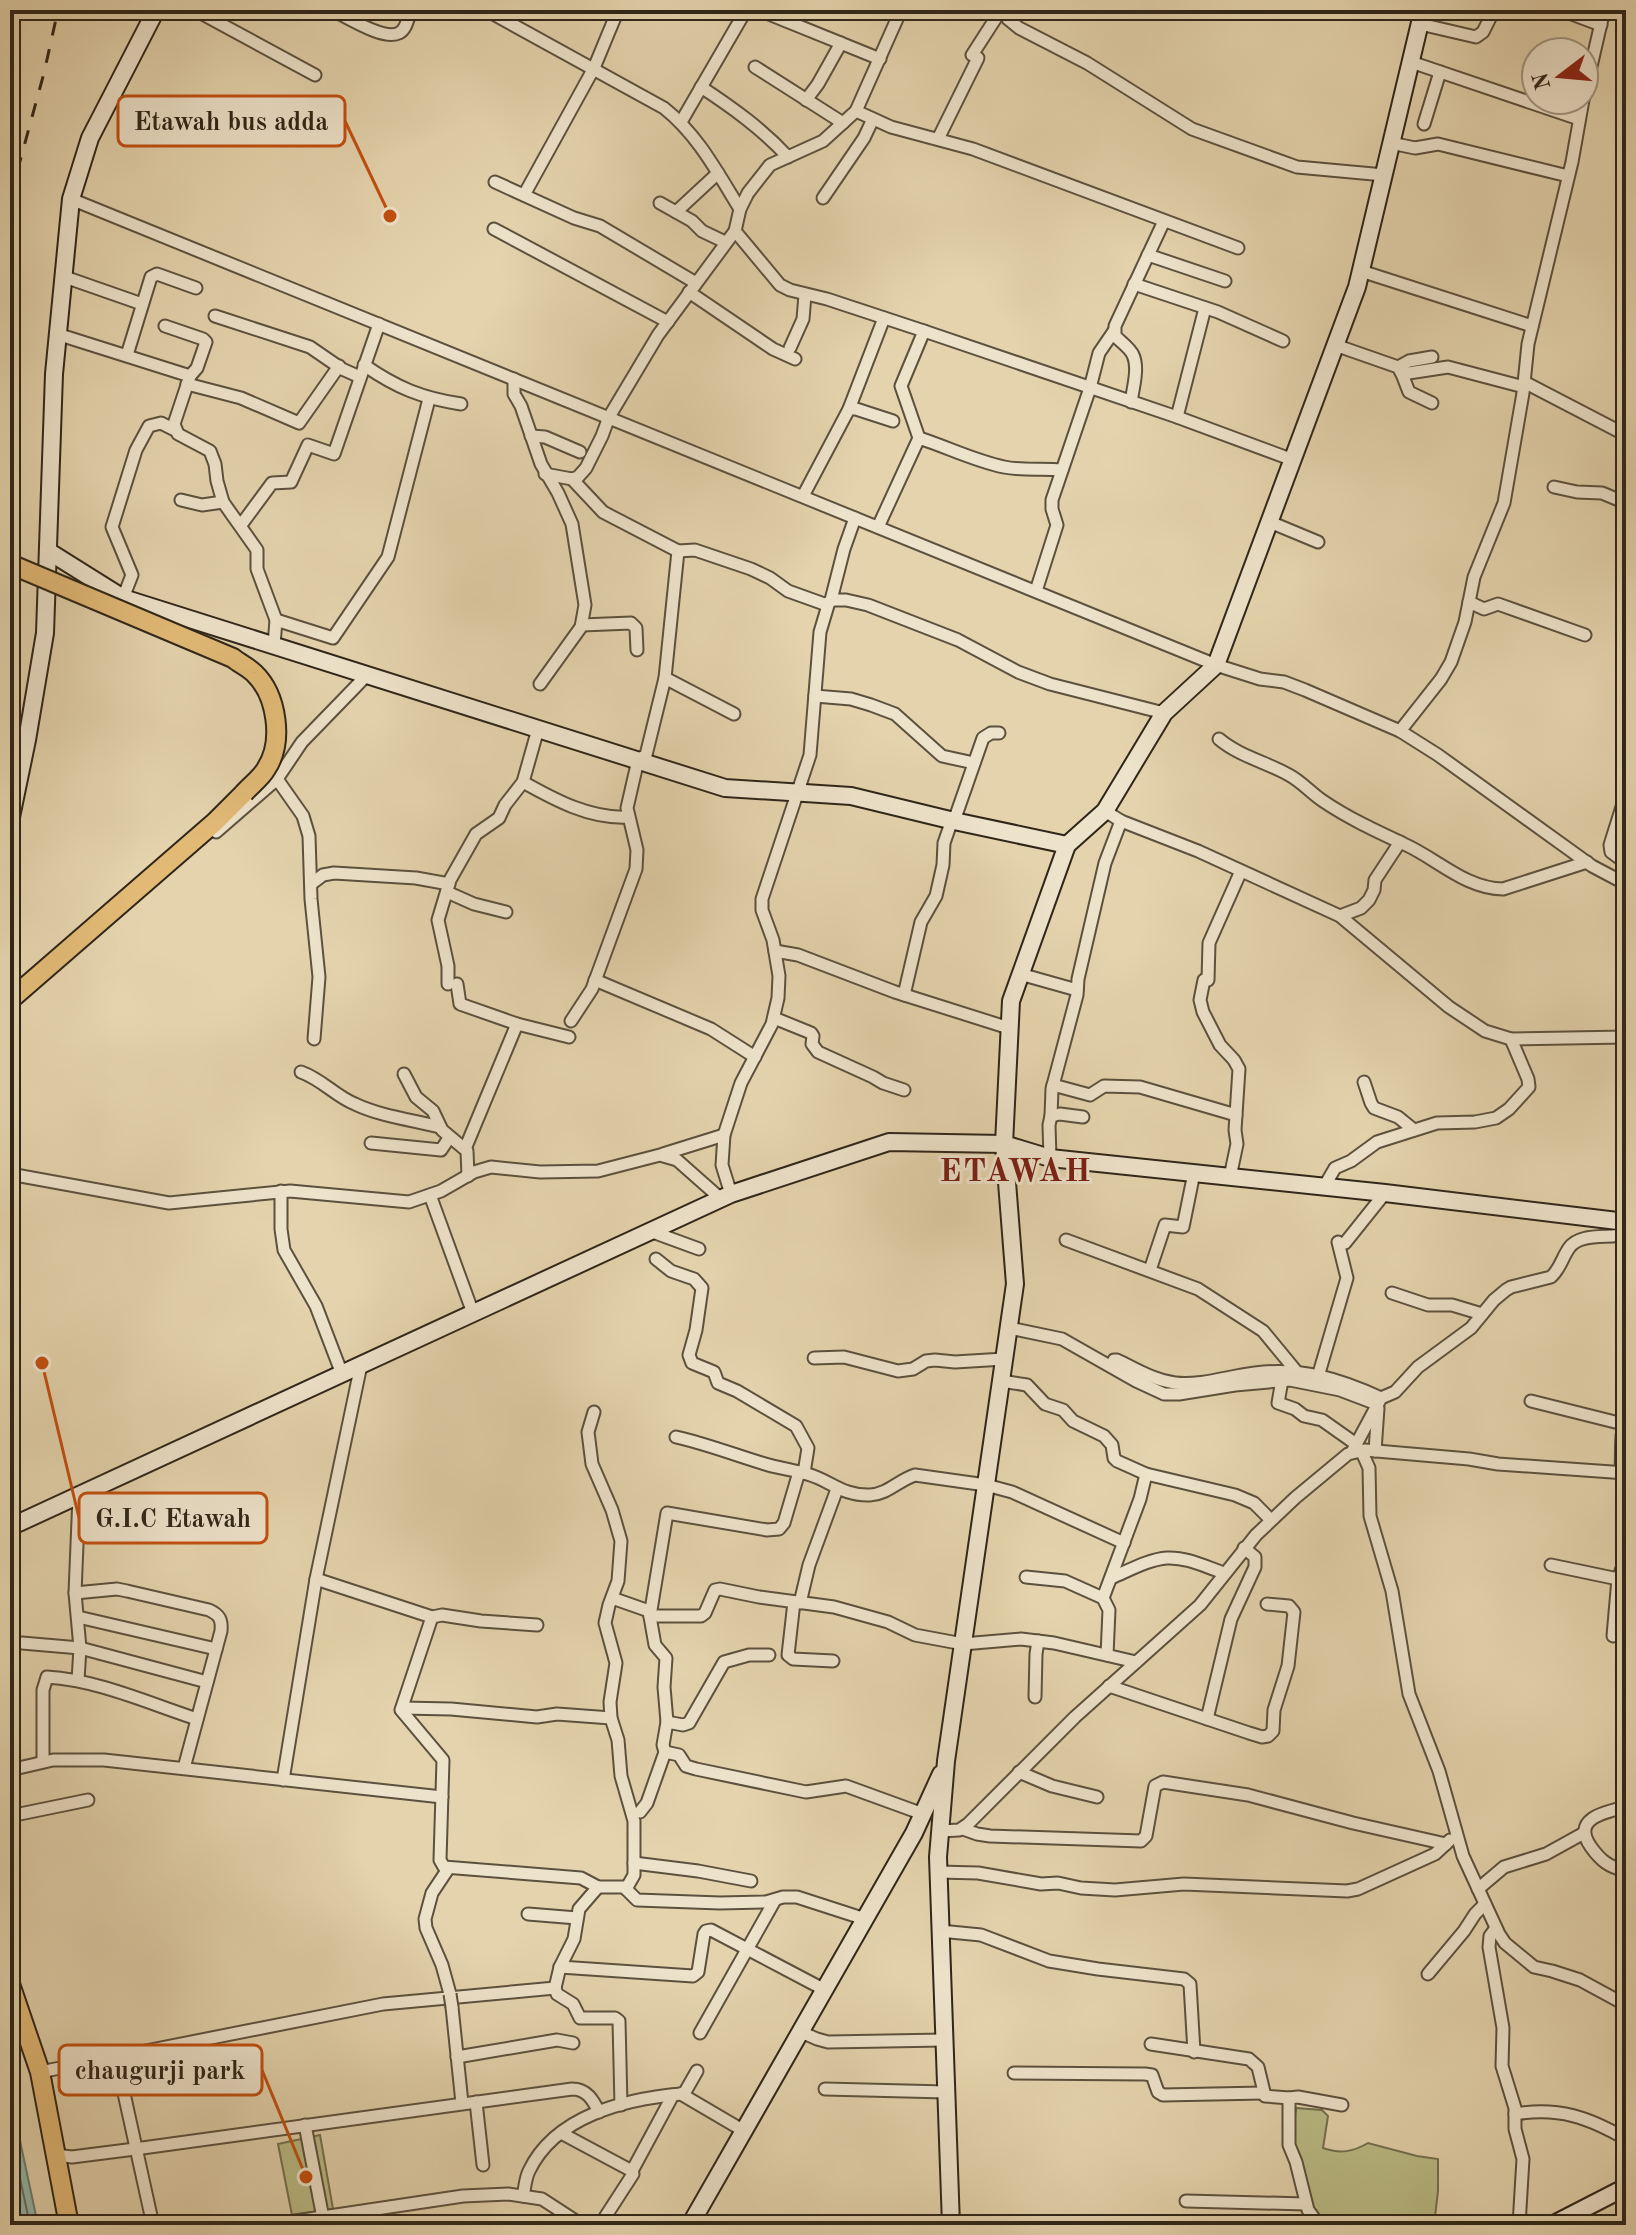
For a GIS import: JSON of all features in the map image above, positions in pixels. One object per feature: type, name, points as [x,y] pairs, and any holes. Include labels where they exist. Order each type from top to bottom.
[{"type":"main road","points":[[10,564],[233,658],[254,672],[267,690],[275,716],[276,744],[267,769],[215,822],[10,1000]]},
{"type":"main road","points":[[10,1984],[40,2072],[69,2225]]},
{"type":"street","points":[[10,822],[45,633],[54,374],[71,199],[90,138],[156,10]]},
{"type":"street","points":[[195,10],[315,75]]},
{"type":"street","points":[[332,10],[389,35],[405,28],[411,10]]},
{"type":"street","points":[[486,10],[507,15],[664,108],[695,138],[740,209]]},
{"type":"street","points":[[524,195],[594,68],[618,10]]},
{"type":"street","points":[[681,122],[746,10]]},
{"type":"street","points":[[759,10],[880,59]]},
{"type":"street","points":[[545,474],[572,479],[586,468],[609,417],[668,322],[735,231],[740,209],[766,169],[818,144],[856,111],[901,10]]},
{"type":"street","points":[[938,139],[975,57],[1001,10],[1019,28],[1087,63],[1192,129],[1297,167],[1384,175]]},
{"type":"street","points":[[951,2225],[938,1872],[946,1761],[1015,1284],[1004,1144],[1011,1001],[1067,845],[1105,811],[1164,713],[1216,665],[1357,287],[1421,17],[1476,37],[1483,32],[1494,10]]},
{"type":"street","points":[[1561,10],[1601,25]]},
{"type":"street","points":[[1598,36],[1604,10]]},
{"type":"street","points":[[806,100],[841,43]]},
{"type":"street","points":[[1411,62],[1579,119]]},
{"type":"street","points":[[755,67],[843,123]]},
{"type":"street","points":[[1424,124],[1440,72]]},
{"type":"street","points":[[701,87],[735,109],[788,157]]},
{"type":"street","points":[[856,111],[903,131],[973,149],[1238,248]]},
{"type":"street","points":[[1400,731],[1451,662],[1465,622],[1474,577],[1504,503],[1528,344],[1580,116]]},
{"type":"street","points":[[823,198],[864,138],[873,119]]},
{"type":"street","points":[[1391,143],[1415,148],[1438,144],[1568,176]]},
{"type":"street","points":[[676,212],[718,173]]},
{"type":"street","points":[[495,182],[600,226],[693,288],[773,349],[795,359]]},
{"type":"street","points":[[71,199],[1216,665],[1260,679],[1284,682],[1400,731],[1587,862],[1626,884]]},
{"type":"street","points":[[660,203],[692,221],[702,231],[725,242]]},
{"type":"street","points":[[1036,591],[1057,525],[1052,505],[1099,353],[1114,331],[1164,221]]},
{"type":"street","points":[[494,229],[668,322]]},
{"type":"street","points":[[735,231],[780,285],[790,290],[924,331],[1293,460]]},
{"type":"street","points":[[1148,255],[1225,281]]},
{"type":"street","points":[[1361,271],[1532,326]]},
{"type":"street","points":[[127,355],[153,275],[196,288]]},
{"type":"street","points":[[62,276],[142,304]]},
{"type":"street","points":[[1134,284],[1205,308],[1283,341]]},
{"type":"street","points":[[790,348],[803,319],[805,295]]},
{"type":"street","points":[[1177,417],[1205,308]]},
{"type":"street","points":[[215,316],[310,347],[339,366],[362,371],[429,399],[461,404]]},
{"type":"street","points":[[803,496],[849,409],[884,318]]},
{"type":"street","points":[[241,525],[272,483],[291,482],[308,445],[334,454],[379,324]]},
{"type":"street","points":[[165,326],[206,340],[207,344],[189,380],[174,424],[175,430]]},
{"type":"street","points":[[878,527],[919,438],[901,386],[924,331]]},
{"type":"street","points":[[1114,331],[1135,359],[1131,402]]},
{"type":"street","points":[[57,334],[127,355],[299,423],[339,366]]},
{"type":"street","points":[[1335,345],[1400,371],[1448,367],[1524,384],[1626,435]]},
{"type":"street","points":[[1400,371],[1413,359],[1432,357]]},
{"type":"street","points":[[1400,371],[1409,392],[1432,403]]},
{"type":"street","points":[[514,379],[514,394],[545,474],[558,493],[572,524],[585,605],[582,625],[540,684]]},
{"type":"street","points":[[276,620],[333,638],[388,557],[429,399]]},
{"type":"street","points":[[849,409],[893,421]]},
{"type":"street","points":[[123,598],[132,575],[112,527],[136,450],[149,426],[161,423],[210,451],[223,502],[257,550],[257,569],[276,620],[274,645]]},
{"type":"street","points":[[531,436],[545,437],[580,452]]},
{"type":"street","points":[[919,438],[999,466],[1062,470]]},
{"type":"street","points":[[572,479],[603,512],[678,551],[695,550],[751,569],[788,591],[829,603],[846,600],[868,605],[958,640],[1018,672],[1050,684],[1164,713]]},
{"type":"street","points":[[1554,487],[1602,493],[1626,503]]},
{"type":"street","points":[[181,500],[210,506],[223,502]]},
{"type":"street","points":[[726,1196],[722,1165],[724,1135],[736,1095],[774,1018],[779,976],[762,899],[810,755],[820,632],[855,518]]},
{"type":"street","points":[[1270,522],[1318,542]]},
{"type":"street","points":[[48,551],[123,598],[725,788],[851,796],[955,817],[1067,845]]},
{"type":"street","points":[[571,1021],[590,994],[638,862],[627,808],[638,760],[646,755],[665,678],[678,551]]},
{"type":"street","points":[[1469,602],[1484,609],[1498,604],[1585,635]]},
{"type":"street","points":[[582,625],[631,623],[636,628],[637,650]]},
{"type":"street","points":[[180,852],[184,855],[191,853],[277,779],[302,742],[367,675]]},
{"type":"street","points":[[665,678],[734,714]]},
{"type":"street","points":[[815,696],[851,699],[883,709],[902,719],[942,756],[974,763]]},
{"type":"street","points":[[538,729],[523,782],[499,818],[472,838],[448,888],[438,925],[460,1004],[517,1024],[569,1037]]},
{"type":"street","points":[[904,995],[923,916],[936,896],[944,843],[983,738],[999,733]]},
{"type":"street","points":[[1219,739],[1233,749],[1288,774],[1345,815],[1464,879],[1503,889],[1587,862]]},
{"type":"street","points":[[277,779],[307,825],[310,844],[319,977],[314,1039]]},
{"type":"street","points":[[523,782],[562,804],[613,817],[628,817]]},
{"type":"street","points":[[1626,794],[1610,845],[1611,852],[1626,863]]},
{"type":"street","points":[[1105,811],[1121,821],[1198,851],[1340,916],[1474,1025],[1511,1039],[1626,1037]]},
{"type":"street","points":[[1050,1158],[1053,1085],[1105,863],[1121,821]]},
{"type":"street","points":[[1340,916],[1361,908],[1369,900],[1377,876],[1400,842]]},
{"type":"street","points":[[1230,1177],[1237,1144],[1239,1069],[1220,1045],[1200,1000],[1206,980],[1209,943],[1241,871]]},
{"type":"street","points":[[311,884],[323,875],[334,873],[416,878],[448,888],[474,904],[506,912]]},
{"type":"street","points":[[775,951],[798,955],[904,995],[1009,1028]]},
{"type":"street","points":[[1020,974],[1077,990]]},
{"type":"street","points":[[595,980],[711,1029],[755,1057]]},
{"type":"street","points":[[774,1018],[812,1034],[812,1044],[818,1052],[904,1090]]},
{"type":"street","points":[[465,1149],[517,1024]]},
{"type":"street","points":[[1324,1187],[1335,1168],[1351,1161],[1377,1142],[1437,1123],[1489,1120],[1509,1109],[1529,1087],[1511,1039]]},
{"type":"street","points":[[301,1072],[361,1107],[440,1127]]},
{"type":"street","points":[[404,1074],[416,1097],[433,1111],[440,1127],[465,1149],[468,1154],[468,1176]]},
{"type":"street","points":[[1364,1082],[1374,1108],[1398,1117],[1414,1130]]},
{"type":"street","points":[[1053,1085],[1090,1095],[1104,1086],[1140,1087],[1236,1115]]},
{"type":"street","points":[[1051,1116],[1083,1117]]},
{"type":"street","points":[[10,1174],[169,1203],[281,1191],[409,1202],[491,1167],[540,1172],[598,1171],[724,1135]]},
{"type":"street","points":[[371,1143],[441,1150],[449,1138]]},
{"type":"street","points":[[10,1527],[726,1196],[889,1142],[1004,1144],[1050,1158],[1626,1222]]},
{"type":"street","points":[[660,1155],[677,1160],[726,1196]]},
{"type":"street","points":[[1150,1270],[1165,1225],[1183,1227],[1194,1173]]},
{"type":"street","points":[[281,1191],[284,1250],[316,1306],[342,1374]]},
{"type":"street","points":[[1317,1380],[1347,1278],[1341,1243],[1385,1193]]},
{"type":"street","points":[[430,1195],[473,1313]]},
{"type":"street","points":[[650,1231],[699,1249]]},
{"type":"street","points":[[1362,1449],[1379,1401],[1395,1392],[1418,1367],[1471,1328],[1494,1300],[1511,1287],[1551,1277],[1573,1243],[1626,1234]]},
{"type":"street","points":[[1066,1240],[1198,1289],[1263,1331],[1296,1371]]},
{"type":"street","points":[[650,1616],[667,1513],[767,1530],[779,1529],[784,1523],[808,1448],[796,1426],[718,1383],[714,1372],[692,1363],[689,1355],[702,1293],[700,1284],[671,1271],[656,1259]]},
{"type":"street","points":[[1392,1293],[1432,1305],[1452,1305],[1482,1314]]},
{"type":"street","points":[[1009,1325],[1062,1339],[1112,1363],[1136,1381],[1164,1394],[1282,1380],[1317,1380],[1345,1381],[1379,1401]]},
{"type":"street","points":[[814,1358],[844,1357],[898,1371],[906,1371],[926,1361],[1004,1359]]},
{"type":"street","points":[[1112,1363],[1119,1361],[1141,1373],[1179,1383],[1256,1372],[1296,1371],[1317,1380]]},
{"type":"street","points":[[283,1780],[316,1579],[361,1365]]},
{"type":"street","points":[[1282,1380],[1278,1403],[1304,1416],[1322,1420],[1362,1449],[1369,1468],[1370,1516],[1392,1591],[1411,1700],[1439,1771],[1456,1834],[1496,1928],[1505,1943],[1534,1967],[1580,1980],[1626,2005]]},
{"type":"street","points":[[1001,1381],[1027,1385],[1045,1404],[1063,1410],[1073,1421],[1108,1439],[1117,1461],[1146,1474],[1235,1495],[1254,1503],[1271,1520]]},
{"type":"street","points":[[1362,1449],[1379,1401]]},
{"type":"street","points":[[963,1829],[1109,1686],[1200,1605],[1244,1548],[1271,1520],[1343,1457],[1362,1449],[1498,1464],[1624,1473],[1621,1435],[1625,1420],[1531,1401]]},
{"type":"street","points":[[594,1412],[588,1432],[592,1464],[621,1537],[618,1581],[605,1623],[616,1663],[610,1702],[611,1718],[618,1740],[621,1776],[633,1814],[634,1863],[628,1890]]},
{"type":"street","points":[[676,1437],[801,1472],[837,1489],[863,1495],[874,1495],[907,1478],[923,1475],[986,1485],[1018,1495],[1124,1543]]},
{"type":"street","points":[[1103,1598],[1140,1499],[1146,1474]]},
{"type":"street","points":[[833,1661],[793,1659],[786,1651],[797,1602],[837,1489]]},
{"type":"street","points":[[78,1680],[80,1648],[75,1593],[79,1496]]},
{"type":"street","points":[[1207,1719],[1233,1611],[1255,1567],[1255,1557],[1244,1548]]},
{"type":"street","points":[[1111,1578],[1166,1558],[1185,1560],[1224,1573]]},
{"type":"street","points":[[1613,1636],[1618,1579],[1626,1558]]},
{"type":"street","points":[[1551,1565],[1618,1579]]},
{"type":"street","points":[[1026,1577],[1062,1580],[1103,1598],[1109,1610],[1107,1655]]},
{"type":"street","points":[[316,1579],[432,1617],[442,1615],[537,1625]]},
{"type":"street","points":[[75,1593],[117,1589],[217,1614],[221,1621],[216,1649],[184,1768]]},
{"type":"street","points":[[650,1616],[701,1616],[718,1589],[834,1607],[888,1622],[915,1635],[963,1644],[1021,1639],[1136,1662]]},
{"type":"street","points":[[612,1598],[649,1611],[655,1645],[666,1661],[665,1752],[647,1803],[640,1812]]},
{"type":"street","points":[[1109,1686],[1262,1737],[1272,1734],[1274,1710],[1288,1666],[1294,1612],[1289,1606],[1267,1604]]},
{"type":"street","points":[[78,1617],[216,1649]]},
{"type":"street","points":[[432,1617],[401,1710],[443,1760],[440,1860],[444,1867],[577,1877],[598,1887],[621,1887],[637,1900],[720,1903],[803,1898],[865,1919]]},
{"type":"street","points":[[1035,1697],[1038,1641]]},
{"type":"street","points":[[22,1643],[80,1648],[207,1682]]},
{"type":"street","points":[[667,1722],[689,1723],[724,1662],[749,1655],[769,1655]]},
{"type":"street","points":[[43,1761],[43,1690],[47,1677],[78,1680],[197,1719]]},
{"type":"street","points":[[402,1708],[537,1717],[557,1714],[611,1718]]},
{"type":"street","points":[[665,1752],[679,1755],[686,1766],[696,1769],[806,1792],[846,1786],[923,1814]]},
{"type":"street","points":[[10,1770],[43,1761],[104,1760],[442,1797]]},
{"type":"street","points":[[690,2225],[914,1833],[946,1761]]},
{"type":"street","points":[[1019,1772],[1052,1786],[1097,1797]]},
{"type":"street","points":[[941,1831],[963,1829],[990,1836],[1141,1841],[1146,1836],[1155,1786],[1163,1782],[1248,1795],[1446,1844]]},
{"type":"street","points":[[10,1816],[88,1800]]},
{"type":"street","points":[[1626,1807],[1597,1816],[1584,1828],[1586,1840],[1600,1860],[1610,1867],[1626,1871]]},
{"type":"street","points":[[1478,1889],[1504,1867],[1546,1854],[1584,1833]]},
{"type":"street","points":[[938,1872],[978,1873],[1041,1884],[1115,1890],[1184,1884],[1347,1891],[1358,1889],[1428,1857],[1456,1834]]},
{"type":"street","points":[[634,1863],[710,1872],[751,1881]]},
{"type":"street","points":[[448,1869],[432,1893],[425,1919],[450,1994],[462,2103]]},
{"type":"street","points":[[598,1887],[581,1906],[574,1939],[560,1967],[555,1988],[557,1994],[573,2004],[580,2018],[615,2018],[619,2021],[621,2105]]},
{"type":"street","points":[[700,2033],[775,1900]]},
{"type":"street","points":[[1428,1974],[1485,1904]]},
{"type":"street","points":[[528,1914],[577,1918]]},
{"type":"street","points":[[1496,1928],[1490,1936],[1489,1947],[1503,2023],[1502,2066],[1514,2103],[1515,2129],[1523,2168],[1519,2225]]},
{"type":"street","points":[[560,1967],[693,1976],[698,1972],[706,1931],[711,1930],[825,1990]]},
{"type":"street","points":[[940,1931],[988,1936],[1049,1961],[1178,1977],[1188,1981],[1194,2052]]},
{"type":"street","points":[[40,2072],[383,2004],[555,1988]]},
{"type":"street","points":[[801,2032],[828,2042],[944,2040]]},
{"type":"street","points":[[457,2057],[557,2040],[573,2043]]},
{"type":"street","points":[[1151,2044],[1253,2061],[1259,2071],[1263,2093]]},
{"type":"street","points":[[116,2057],[153,2225]]},
{"type":"street","points":[[523,2196],[527,2174],[537,2157],[568,2126],[621,2105],[685,2092],[697,2071]]},
{"type":"street","points":[[1014,2073],[1145,2074],[1152,2075],[1158,2092],[1163,2095],[1263,2093],[1268,2097],[1298,2097],[1342,2105]]},
{"type":"street","points":[[56,2155],[72,2157],[576,2089],[591,2098],[599,2112]]},
{"type":"street","points":[[825,2089],[946,2092]]},
{"type":"street","points":[[677,2094],[744,2131]]},
{"type":"street","points":[[600,2225],[633,2174],[677,2094]]},
{"type":"street","points":[[1289,2098],[1288,2139],[1306,2204],[1319,2225]]},
{"type":"street","points":[[476,2102],[483,2165]]},
{"type":"street","points":[[1515,2114],[1546,2110],[1575,2115],[1626,2139]]},
{"type":"street","points":[[305,2125],[323,2218]]},
{"type":"street","points":[[561,2133],[632,2171]]},
{"type":"street","points":[[1552,2225],[1626,2187]]},
{"type":"street","points":[[269,2225],[463,2196],[508,2194],[542,2199],[582,2225]]},
{"type":"street","points":[[1186,2201],[1306,2204]]},
{"type":"green space","points":[[1296,2108],[1322,2110],[1328,2116],[1323,2148],[1346,2151],[1368,2143],[1438,2159],[1434,2225],[1329,2225],[1309,2210],[1292,2142]]},
{"type":"green space","points":[[320,2135],[333,2209],[292,2215],[278,2144]]},
{"type":"water","points":[[10,2094],[38,2225],[10,2225]]},
{"type":"railway","points":[[10,198],[58,10]]},
{"type":"place","name":"Etawah bus adda","points":[[390,216]]},
{"type":"place","name":"G.I.C Etawah","points":[[42,1363]]},
{"type":"place","name":"chaugurji park","points":[[306,2177]]},
{"type":"district","name":"ETAWAH","points":[[1016,1173]]}]
